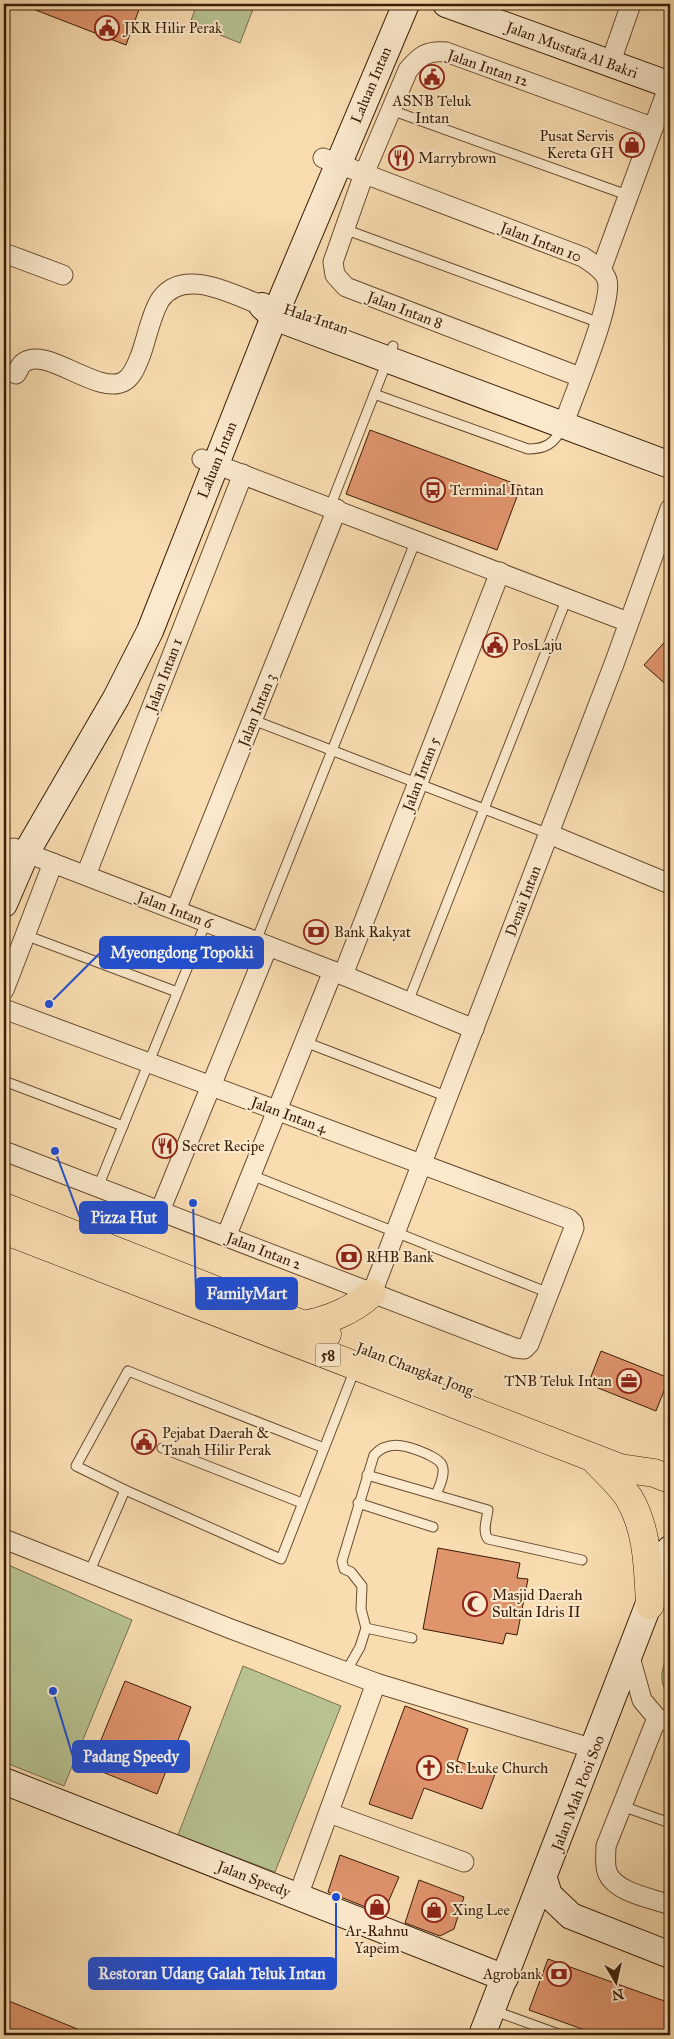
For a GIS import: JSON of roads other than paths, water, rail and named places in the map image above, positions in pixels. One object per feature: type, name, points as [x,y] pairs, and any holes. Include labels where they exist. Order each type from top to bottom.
[{"type":"highway","name":"Jalan Changkat Jong","points":[[4,1207],[628,1452],[662,1476]]},
{"type":"highway","name":"Jalan Changkat Jong","points":[[4,1230],[620,1468],[662,1476]]},
{"type":"highway","points":[[305,1326],[338,1316],[361,1303],[372,1293]]},
{"type":"highway","points":[[594,1458],[628,1497],[639,1521],[647,1564],[650,1605]]},
{"type":"street","name":"Laluan Intan","points":[[4,904],[15,857],[118,672],[209,462],[331,161],[387,4]]},
{"type":"street","name":"Laluan Intan","points":[[331,161],[406,4]]},
{"type":"street","name":"Jalan Mustafa Al Bakri","points":[[446,4],[670,85]]},
{"type":"street","points":[[610,64],[632,4]]},
{"type":"street","name":"Jalan Intan 12","points":[[364,174],[408,70],[420,56],[432,50],[446,52],[652,127]]},
{"type":"street","points":[[566,418],[600,323],[609,290],[607,279],[601,270],[652,127],[670,85]]},
{"type":"street","name":"Jalan Intan 10","points":[[331,161],[583,257],[601,270]]},
{"type":"street","name":"Jalan Intan 8","points":[[364,174],[333,262],[335,275],[346,287],[580,376]]},
{"type":"street","points":[[4,253],[63,275]]},
{"type":"street","points":[[16,374],[22,363],[34,358],[88,378],[111,384],[123,382],[132,375],[159,302],[168,290],[181,285],[194,283],[213,288],[271,310]]},
{"type":"street","name":"Hala Intan","points":[[271,310],[566,418],[670,466]]},
{"type":"street","name":"Hala Intan","points":[[566,418],[670,447]]},
{"type":"street","points":[[209,462],[416,539],[628,622]]},
{"type":"street","name":"Jalan Intan 1","points":[[86,875],[242,474]]},
{"type":"street","name":"Jalan Intan 3","points":[[176,910],[253,720],[334,508]]},
{"type":"street","name":"Denai Intan","points":[[372,1293],[549,834],[670,509]]},
{"type":"street","name":"Jalan Intan 5","points":[[226,1237],[305,1042],[338,973],[417,784],[500,572]]},
{"type":"street","points":[[549,834],[670,884]]},
{"type":"street","name":"Jalan Intan 6","points":[[15,857],[53,862],[338,973],[474,1029]]},
{"type":"street","points":[[4,990],[53,862]]},
{"type":"street","points":[[160,1211],[210,1086],[262,943]]},
{"type":"street","name":"Jalan Intan 4","points":[[4,1009],[423,1164],[573,1223],[574,1228],[549,1293]]},
{"type":"street","name":"Jalan Intan 2","points":[[4,1151],[515,1348],[524,1349],[529,1344],[549,1293]]},
{"type":"street","points":[[4,1539],[376,1683],[594,1749]]},
{"type":"street","name":"Jalan Mah Pooi Soo","points":[[482,2035],[630,1657],[670,1549]]},
{"type":"street","points":[[650,1605],[670,1586]]},
{"type":"street","points":[[630,1657],[642,1700],[664,1720],[622,1806],[606,1846],[607,1873],[615,1883],[627,1890],[670,1905]]},
{"type":"street","points":[[298,1896],[376,1683]]},
{"type":"street","name":"Jalan Speedy","points":[[5,1784],[298,1896],[505,1978]]},
{"type":"street","points":[[329,1813],[464,1862]]},
{"type":"street","points":[[544,1879],[549,1895],[570,1916],[670,1954]]},
{"type":"street","points":[[523,1933],[552,1918],[570,1916]]},
{"type":"lane","points":[[391,110],[627,196]]},
{"type":"lane","points":[[344,229],[600,323]]},
{"type":"lane","points":[[334,508],[390,353]]},
{"type":"lane","points":[[374,394],[528,449],[540,449],[550,445],[566,418]]},
{"type":"lane","points":[[262,943],[332,751],[416,539]]},
{"type":"lane","points":[[408,1002],[482,809],[568,598]]},
{"type":"lane","points":[[253,720],[549,834]]},
{"type":"lane","points":[[98,1187],[206,922]]},
{"type":"lane","points":[[25,935],[177,992]]},
{"type":"lane","points":[[305,1042],[448,1097]]},
{"type":"lane","points":[[4,1081],[123,1126]]},
{"type":"lane","points":[[251,1175],[549,1293]]},
{"type":"lane","points":[[324,1448],[128,1371],[76,1466],[280,1559],[324,1448],[356,1366]]},
{"type":"lane","points":[[346,1672],[360,1648],[366,1628],[361,1609],[362,1586],[351,1572],[344,1569],[342,1561],[374,1455],[381,1448],[406,1445],[438,1460],[443,1466],[443,1474],[436,1495]]},
{"type":"lane","points":[[162,1448],[302,1503]]},
{"type":"lane","points":[[367,1475],[488,1510],[485,1527],[485,1536],[488,1540],[582,1560]]},
{"type":"lane","points":[[89,1573],[126,1490]]},
{"type":"lane","points":[[358,1503],[433,1527]]},
{"type":"lane","points":[[366,1628],[412,1638]]},
{"type":"lane","points":[[622,1806],[670,1823]]},
{"type":"lane","points":[[492,2010],[561,2035]]},
{"type":"place","name":"JKR Hilir Perak","points":[[107,28]]},
{"type":"place","name":"ASNB Teluk Intan","points":[[432,77]]},
{"type":"place","name":"Pusat Servis Kereta GH","points":[[632,145]]},
{"type":"place","name":"Marrybrown","points":[[401,158]]},
{"type":"place","name":"Terminal Intan","points":[[433,490]]},
{"type":"place","name":"PosLaju","points":[[495,645]]},
{"type":"place","name":"Bank Rakyat","points":[[316,932]]},
{"type":"place","name":"Myeongdong Topokki","points":[[49,1004]]},
{"type":"place","name":"Secret Recipe","points":[[165,1146]]},
{"type":"place","name":"Pizza Hut","points":[[55,1151]]},
{"type":"place","name":"FamilyMart","points":[[193,1203]]},
{"type":"place","name":"RHB Bank","points":[[349,1257]]},
{"type":"place","name":"TNB Teluk Intan","points":[[629,1381]]},
{"type":"place","name":"Pejabat Daerah & Tanah Hilir Perak","points":[[144,1442]]},
{"type":"place","name":"Masjid Daerah Sultan Idris II","points":[[475,1604]]},
{"type":"place","name":"Padang Speedy","points":[[53,1691]]},
{"type":"place","name":"St. Luke Church","points":[[429,1768]]},
{"type":"place","name":"Restoran Udang Galah Teluk Intan","points":[[336,1897]]},
{"type":"place","name":"Ar-Rahnu Yapeim","points":[[377,1907]]},
{"type":"place","name":"Xing Lee","points":[[434,1910]]},
{"type":"place","name":"Agrobank","points":[[559,1974]]}]
